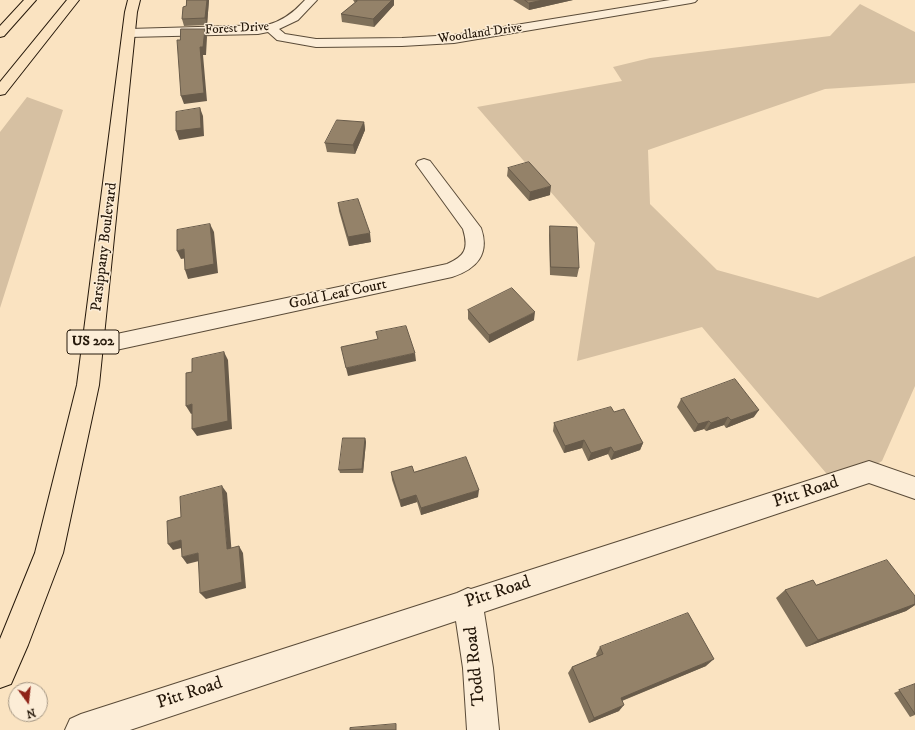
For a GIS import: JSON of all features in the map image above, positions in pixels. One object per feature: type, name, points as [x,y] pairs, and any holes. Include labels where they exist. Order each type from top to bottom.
[{"type":"main road","points":[[0,33],[30,0]]},
{"type":"main road","points":[[0,91],[73,0]]},
{"type":"main road","name":"Parsippany Boulevard","points":[[0,673],[14,645],[49,554],[88,385],[128,33],[134,0]]},
{"type":"street","name":"Forest Drive","points":[[128,33],[270,28],[289,21],[300,13],[311,0]]},
{"type":"street","name":"Woodland Drive","points":[[270,28],[281,37],[316,43],[402,42],[454,39],[691,0]]},
{"type":"street","name":"Gold Leaf Court","points":[[93,347],[452,270],[464,264],[472,256],[475,246],[475,237],[472,228],[424,164]]},
{"type":"street","name":"Pitt Road","points":[[81,730],[468,602],[869,472],[915,488]]},
{"type":"street","name":"Todd Road","points":[[468,602],[478,668],[483,730]]},
{"type":"shaded area","points":[[860,4],[915,32],[915,83],[825,89],[648,150],[650,204],[717,270],[818,298],[915,256],[915,386],[882,461],[837,486],[702,327],[577,361],[595,243],[477,107],[622,81],[613,67],[650,58],[830,36]]},
{"type":"shaded area","points":[[27,97],[63,110],[0,308],[0,132]]},
{"type":"building","points":[[187,0],[207,0],[205,18],[182,19],[183,7],[186,6]]},
{"type":"building","points":[[356,0],[392,0],[373,19],[341,14],[357,1]]},
{"type":"building","points":[[525,0],[543,0],[529,3]]},
{"type":"building","points":[[181,29],[205,29],[203,47],[200,47],[204,93],[181,96],[177,40],[180,40]]},
{"type":"building","points":[[200,108],[201,128],[176,131],[176,112]]},
{"type":"building","points":[[337,120],[364,122],[353,145],[325,143]]},
{"type":"building","points":[[529,162],[551,186],[530,192],[508,168]]},
{"type":"building","points":[[358,199],[370,233],[348,237],[338,203]]},
{"type":"building","points":[[210,224],[214,264],[185,270],[184,249],[177,251],[177,230]]},
{"type":"building","points":[[550,226],[577,227],[579,268],[551,267]]},
{"type":"building","points":[[512,288],[535,312],[489,335],[468,310]]},
{"type":"building","points":[[406,326],[415,353],[346,368],[341,347],[378,339],[376,332]]},
{"type":"building","points":[[224,352],[228,421],[192,429],[192,404],[186,406],[186,373],[192,372],[192,359]]},
{"type":"building","points":[[735,379],[759,410],[731,420],[728,417],[711,423],[709,421],[698,424],[681,399]]},
{"type":"building","points":[[611,407],[614,412],[624,409],[643,443],[614,452],[611,447],[591,453],[584,440],[565,446],[554,423]]},
{"type":"building","points":[[343,438],[365,438],[362,469],[339,470]]},
{"type":"building","points":[[466,457],[479,490],[421,508],[416,495],[400,500],[391,472],[412,466],[414,472]]},
{"type":"building","points":[[222,486],[227,549],[239,546],[242,582],[200,593],[198,553],[182,557],[181,540],[168,544],[167,521],[181,517],[180,497]]},
{"type":"building","points":[[887,560],[915,596],[915,604],[818,640],[785,590],[813,580],[816,585]]},
{"type":"building","points":[[688,613],[714,659],[621,698],[624,705],[594,718],[572,667],[603,654],[600,647]]},
{"type":"building","points":[[915,684],[915,714],[899,690]]},
{"type":"building","points":[[396,724],[396,730],[350,730],[350,728]]}]
